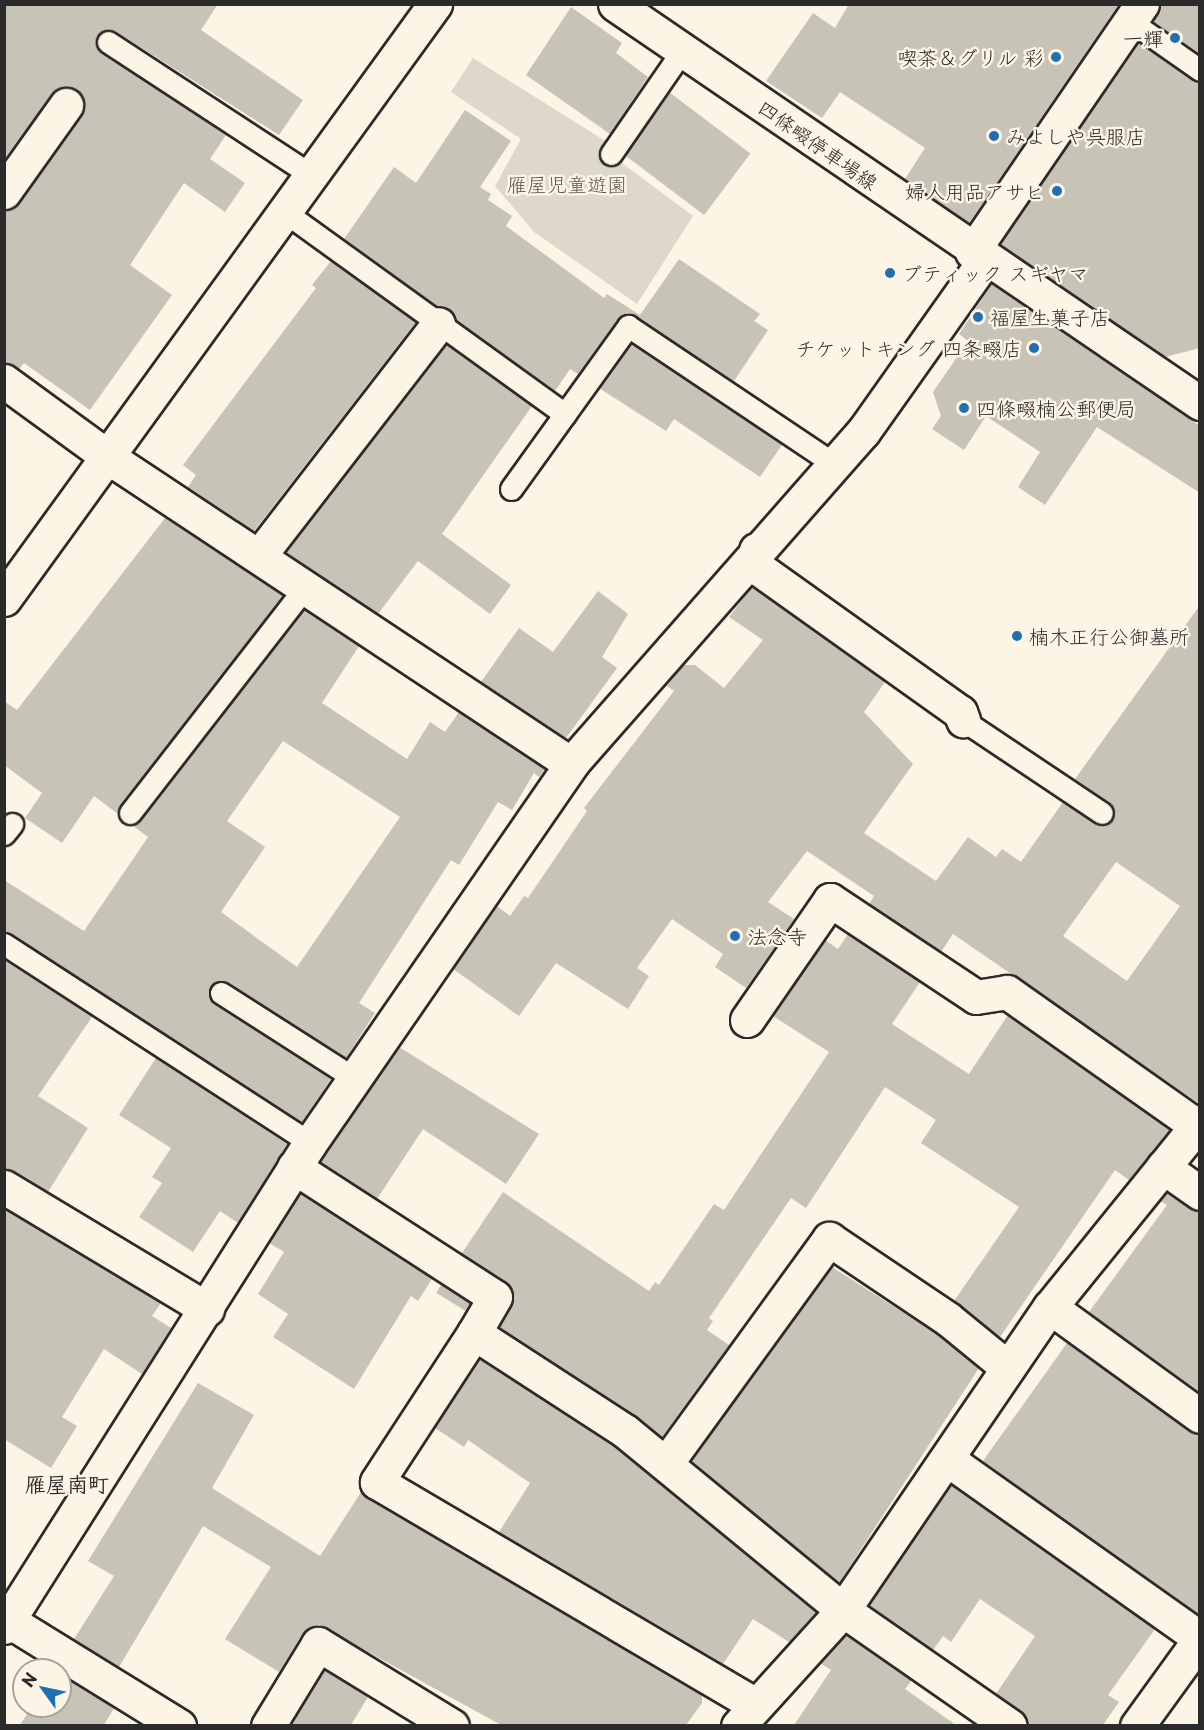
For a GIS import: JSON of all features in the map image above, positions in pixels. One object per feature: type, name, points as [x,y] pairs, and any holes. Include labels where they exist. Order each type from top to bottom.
[{"type":"street","points":[[4,599],[111,459],[435,4]]},
{"type":"street","name":"四條畷停車場線","points":[[615,4],[979,256],[1198,399]]},
{"type":"street","points":[[180,1725],[7,1624],[302,1155],[571,764],[756,550],[863,432],[1136,13]]},
{"type":"street","points":[[4,192],[66,105]]},
{"type":"street","points":[[259,556],[438,324]]},
{"type":"street","points":[[8,390],[571,764]]},
{"type":"street","points":[[756,550],[754,566],[960,712],[963,720]]},
{"type":"street","points":[[302,1155],[495,1298],[377,1482],[747,1715],[843,1610],[1050,1307],[1198,1124],[1007,992],[976,997],[830,900],[747,1020]]},
{"type":"street","points":[[1163,1167],[1200,1193]]},
{"type":"street","points":[[7,1193],[207,1309]]},
{"type":"street","points":[[667,1462],[830,1239],[948,1318],[1008,1368]]},
{"type":"street","points":[[1050,1307],[1200,1416]]},
{"type":"street","points":[[474,1334],[667,1462],[843,1610],[1010,1725]]},
{"type":"street","points":[[947,1459],[1200,1639],[1137,1725]]},
{"type":"street","points":[[268,1725],[318,1644],[452,1725]]},
{"type":"lane","points":[[1136,13],[1200,70]]},
{"type":"lane","points":[[108,42],[313,176]]},
{"type":"lane","points":[[611,154],[682,51]]},
{"type":"lane","points":[[286,213],[565,414]]},
{"type":"lane","points":[[511,489],[628,326],[834,464]]},
{"type":"lane","points":[[130,813],[305,587]]},
{"type":"lane","points":[[963,720],[1102,813]]},
{"type":"lane","points":[[4,944],[302,1155]]},
{"type":"lane","points":[[221,993],[354,1078]]},
{"type":"green space","name":"雁屋児童遊園","points":[[473,58],[607,142],[622,163],[693,216],[637,304],[534,232],[495,186],[521,139],[451,92]]},
{"type":"building","points":[[4,4],[218,4],[201,30],[303,100],[279,135],[115,31],[98,35],[101,53],[226,135],[210,159],[245,183],[225,212],[184,183],[130,265],[172,295],[90,410],[24,363],[19,369],[4,363],[4,210],[19,203],[85,106],[76,89],[58,88],[4,159]]},
{"type":"building","points":[[849,4],[1119,4],[969,223],[905,179],[925,148],[840,92],[822,118],[766,81],[813,13],[835,28]]},
{"type":"building","points":[[1161,4],[1200,4],[1200,54],[1153,21]]},
{"type":"building","points":[[571,7],[622,43],[616,53],[648,77],[610,134],[526,75]]},
{"type":"building","points":[[1138,42],[1200,83],[1200,348],[1165,357],[1000,244]]},
{"type":"building","points":[[669,92],[750,153],[704,215],[623,153]]},
{"type":"building","points":[[465,110],[511,141],[480,187],[491,194],[488,200],[512,216],[506,226],[604,298],[607,294],[640,315],[679,259],[760,314],[754,321],[768,330],[734,381],[628,313],[618,319],[578,374],[570,369],[555,391],[456,320],[449,309],[437,306],[344,239],[394,167],[416,183]]},
{"type":"building","points":[[331,261],[416,322],[254,531],[188,487],[196,475],[183,465],[316,288],[312,285]]},
{"type":"building","points":[[992,284],[1200,426],[1200,493],[1097,427],[1045,505],[1018,487],[1040,452],[986,416],[964,450],[932,429],[941,416],[933,392],[968,341],[959,334]]},
{"type":"building","points":[[631,343],[782,445],[760,477],[674,419],[666,431],[599,388]]},
{"type":"building","points":[[446,344],[532,406],[442,534],[511,585],[490,614],[418,561],[378,614],[286,552]]},
{"type":"building","points":[[165,518],[283,595],[118,814],[94,796],[62,843],[25,818],[42,793],[4,765],[4,701],[17,710]]},
{"type":"building","points":[[752,587],[885,682],[864,712],[913,764],[864,833],[936,881],[968,837],[996,857],[1002,849],[1021,862],[1063,802],[1095,824],[1112,821],[1110,803],[1075,779],[1200,605],[1200,1104],[953,934],[941,952],[869,904],[874,896],[807,851],[768,902],[794,919],[746,988],[715,967],[723,954],[672,919],[637,968],[649,976],[628,1009],[556,963],[519,1016],[453,969],[497,906],[510,916],[524,896],[528,898],[587,811],[584,808],[674,691],[667,686],[683,665],[695,665],[724,688],[763,640],[729,617]],"holes":[[[1116,862],[1180,906],[1127,981],[1063,936]]]},
{"type":"building","points":[[598,591],[628,614],[602,657],[617,668],[566,738],[481,682],[519,628],[553,652]]},
{"type":"building","points":[[304,609],[359,646],[322,703],[407,759],[430,722],[445,732],[459,712],[545,769],[539,777],[534,773],[512,810],[498,802],[459,865],[451,860],[359,1003],[375,1013],[346,1058],[228,982],[211,986],[214,1004],[331,1079],[302,1122],[4,931],[4,880],[84,931],[148,837],[132,825]],"holes":[[[283,741],[400,817],[297,967],[221,912],[265,847],[227,821]]]},
{"type":"building","points":[[848,934],[920,982],[892,1024],[969,1074],[1008,1015],[1170,1130],[1129,1180],[1115,1170],[1000,1337],[954,1301],[1019,1207],[921,1143],[936,1120],[885,1087],[806,1208],[791,1198],[709,1318],[713,1321],[707,1330],[729,1345],[662,1437],[499,1327],[511,1306],[512,1289],[462,1253],[503,1192],[649,1291],[655,1282],[659,1285],[714,1204],[724,1210],[829,1052],[773,1016],[825,940],[838,949]]},
{"type":"building","points":[[4,960],[92,1017],[38,1096],[88,1128],[48,1192],[4,1168]]},
{"type":"building","points":[[399,1047],[539,1134],[506,1184],[423,1129],[377,1199],[320,1162]]},
{"type":"building","points":[[156,1058],[287,1144],[238,1223],[220,1211],[193,1252],[139,1217],[162,1183],[152,1177],[171,1148],[119,1115]]},
{"type":"building","points":[[300,1193],[432,1279],[418,1301],[411,1296],[354,1389],[273,1337],[288,1314],[258,1294],[284,1252],[269,1243]]},
{"type":"building","points":[[1167,1193],[1200,1212],[1200,1392],[1089,1312],[1167,1205],[1160,1201]]},
{"type":"building","points":[[4,1209],[161,1303],[152,1316],[171,1328],[142,1374],[104,1349],[62,1417],[77,1426],[51,1468],[4,1439]]},
{"type":"building","points":[[832,1267],[937,1334],[979,1368],[839,1583],[691,1461]]},
{"type":"building","points":[[441,1285],[470,1303],[465,1311],[436,1293]]},
{"type":"building","points":[[1067,1343],[1200,1434],[1200,1615],[983,1461]]},
{"type":"building","points":[[480,1359],[614,1446],[816,1612],[789,1642],[753,1619],[723,1664],[499,1532],[530,1483],[468,1440],[464,1447],[435,1428]]},
{"type":"building","points":[[198,1383],[254,1415],[212,1488],[320,1556],[361,1492],[702,1695],[702,1703],[686,1725],[501,1725],[319,1625],[302,1634],[279,1672],[225,1639],[271,1567],[203,1526],[119,1667],[74,1639],[114,1576],[88,1561]]},
{"type":"building","points":[[951,1485],[1155,1629],[1108,1695],[1119,1702],[1103,1725],[1028,1725],[1021,1711],[996,1694],[1035,1636],[980,1599],[951,1642],[943,1636],[933,1650],[869,1605]]},
{"type":"building","points":[[846,1635],[912,1680],[905,1689],[956,1725],[794,1725],[831,1670],[820,1663]]},
{"type":"building","points":[[324,1670],[368,1697],[351,1725],[290,1725]]},
{"type":"building","points":[[72,1682],[114,1708],[104,1725],[20,1725],[24,1718],[72,1718]]},
{"type":"place","name":"一輝","points":[[1175,38]]},
{"type":"place","name":"喫茶＆グリル 彩","points":[[1056,57]]},
{"type":"place","name":"みよしや呉服店","points":[[994,136]]},
{"type":"place","name":"婦人用品アサヒ","points":[[1057,191]]},
{"type":"place","name":"ブティック スギヤマ","points":[[890,273]]},
{"type":"place","name":"福屋生菓子店","points":[[978,317]]},
{"type":"place","name":"チケットキング 四条畷店","points":[[1034,348]]},
{"type":"place","name":"四條畷楠公郵便局","points":[[964,408]]},
{"type":"place","name":"楠木正行公御墓所","points":[[1017,636]]},
{"type":"place","name":"法念寺","points":[[735,936]]},
{"type":"district","name":"雁屋南町","points":[[67,1483]]}]
